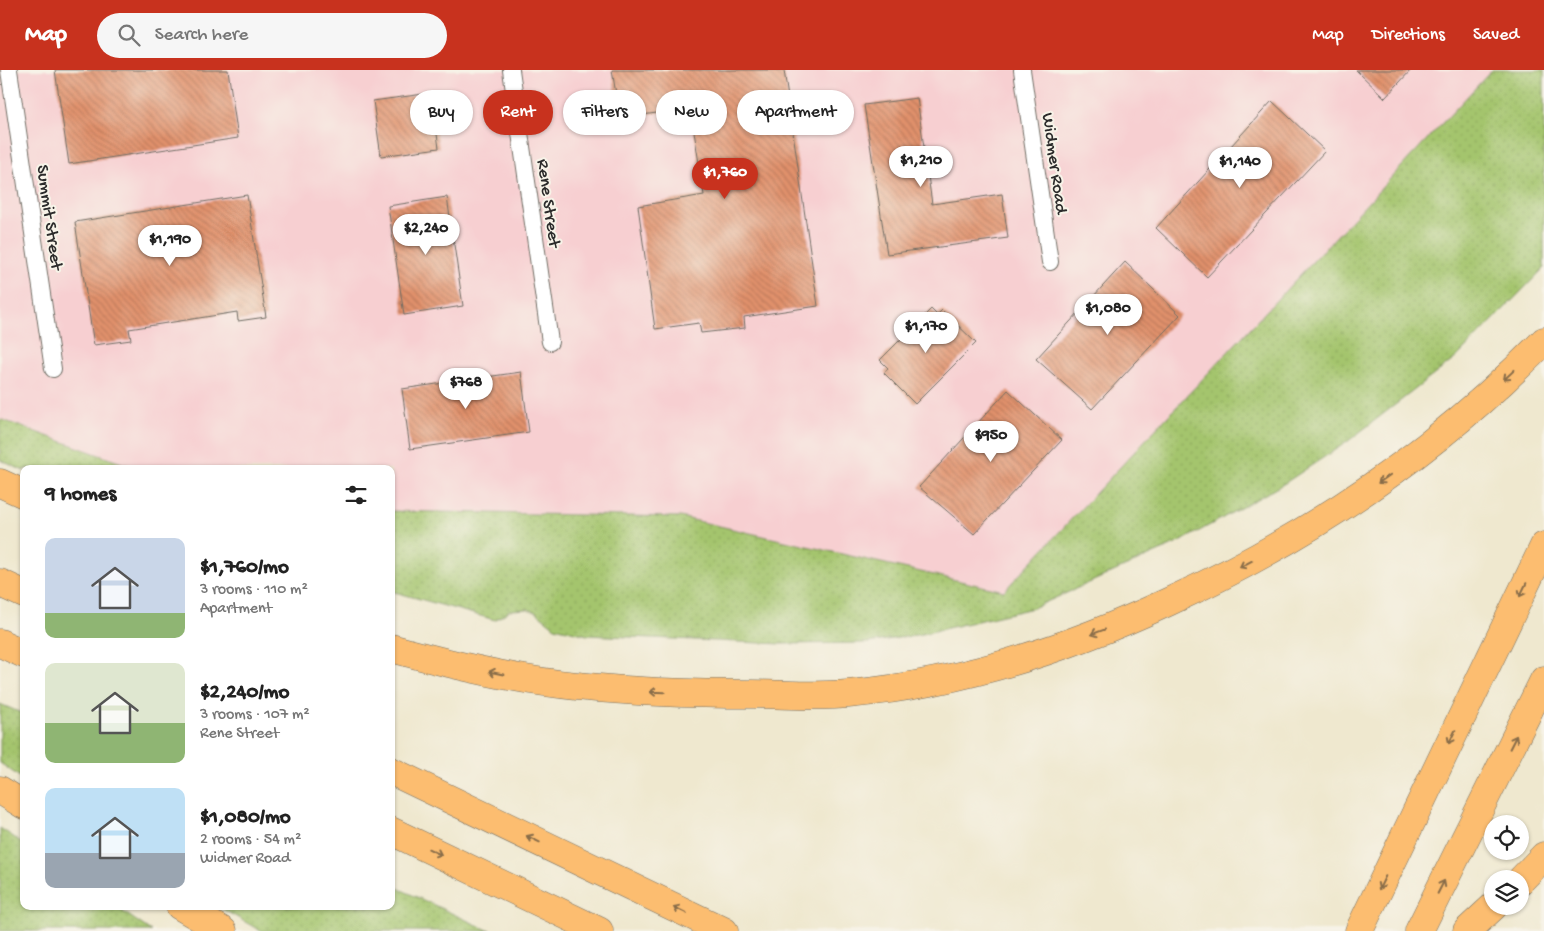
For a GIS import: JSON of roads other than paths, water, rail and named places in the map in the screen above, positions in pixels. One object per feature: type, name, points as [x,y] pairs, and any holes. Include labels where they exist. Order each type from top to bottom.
[{"type":"highway","points":[[395,649],[465,667],[556,683],[637,691],[706,694],[845,695],[950,678],[1000,665],[1109,628],[1156,608],[1268,552],[1318,523],[1430,445],[1480,402],[1544,341]]},
{"type":"highway","points":[[0,483],[20,492]]},
{"type":"highway","points":[[1359,931],[1544,546]]},
{"type":"highway","points":[[0,583],[20,592]]},
{"type":"highway","points":[[0,643],[20,652]]},
{"type":"highway","points":[[1419,931],[1544,680]]},
{"type":"highway","points":[[395,773],[724,931]]},
{"type":"highway","points":[[0,790],[20,803]]},
{"type":"highway","points":[[395,833],[599,931]]},
{"type":"highway","points":[[1529,872],[1544,856]]},
{"type":"highway","points":[[176,910],[201,931]]},
{"type":"highway","points":[[187,910],[223,931]]},
{"type":"highway","points":[[1467,931],[1484,915]]},
{"type":"street","name":"Summit Street","points":[[9,70],[53,369]]},
{"type":"street","name":"Rene Street","points":[[511,70],[550,342]]},
{"type":"street","name":"Widmer Road","points":[[1022,70],[1050,262]]}]
